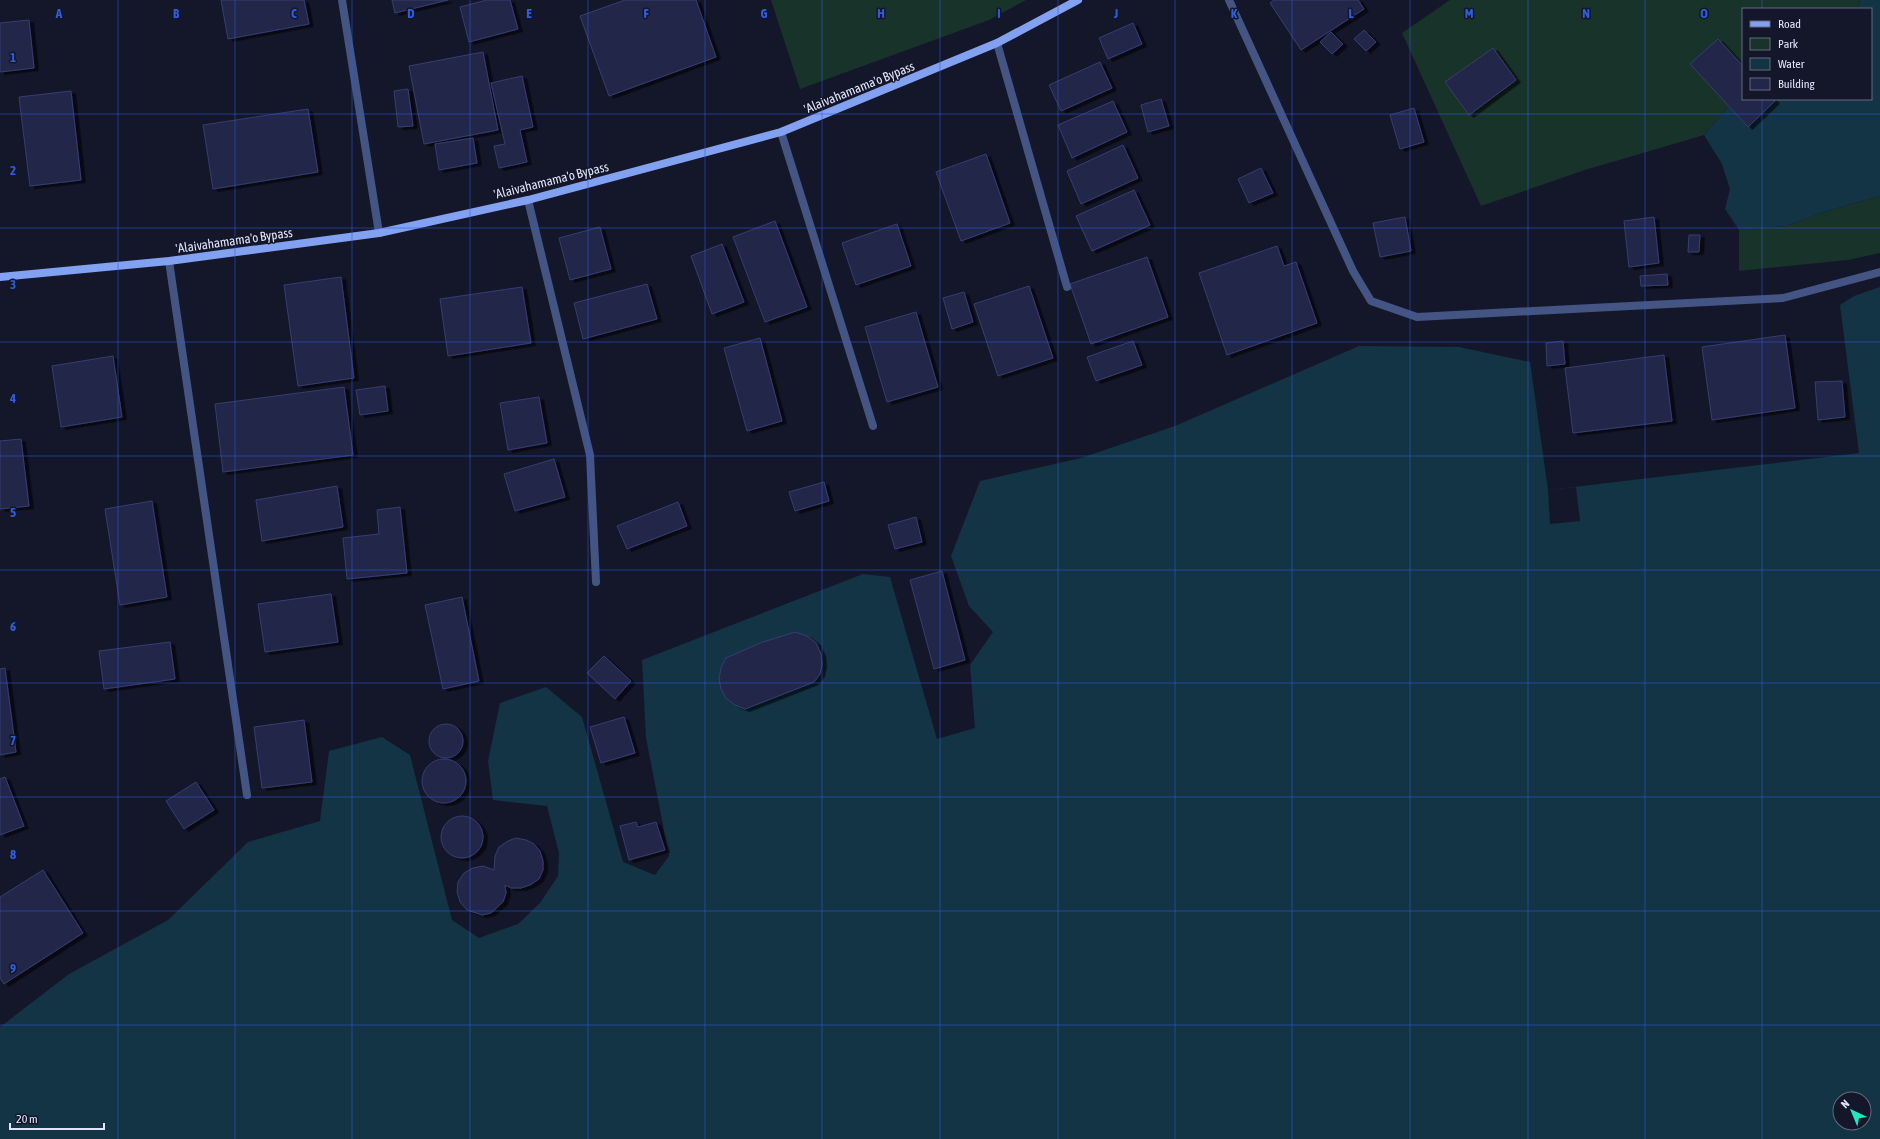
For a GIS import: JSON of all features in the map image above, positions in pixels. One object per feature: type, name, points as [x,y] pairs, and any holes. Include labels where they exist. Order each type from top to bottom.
[{"type":"main road","name":"'Alaivahamama'o Bypass","points":[[0,277],[169,261],[379,233],[528,200],[781,132],[997,43],[1078,0]]},
{"type":"street","points":[[342,0],[379,233]]},
{"type":"street","points":[[1229,0],[1353,271],[1371,301],[1417,316],[1783,298],[1880,272]]},
{"type":"street","points":[[997,43],[1067,287]]},
{"type":"street","points":[[781,132],[873,426]]},
{"type":"street","points":[[528,200],[590,455],[596,582]]},
{"type":"street","points":[[169,261],[247,795]]},
{"type":"green space","points":[[771,0],[1026,0],[989,20],[800,89]]},
{"type":"green space","points":[[1450,0],[1861,0],[1857,8],[1742,8],[1742,98],[1726,109],[1704,135],[1585,170],[1481,206],[1402,33]]},
{"type":"green space","points":[[1880,196],[1880,253],[1848,260],[1739,271],[1739,230],[1786,226],[1827,211]]},
{"type":"water","points":[[1861,0],[1880,0],[1880,196],[1827,211],[1786,226],[1739,230],[1725,209],[1730,189],[1722,164],[1704,135],[1726,109],[1742,98],[1742,100],[1872,100],[1872,8],[1857,8]]},
{"type":"water","points":[[1880,287],[1880,1139],[0,1139],[0,1027],[69,974],[168,920],[248,842],[320,821],[329,751],[382,737],[410,755],[452,920],[479,938],[518,924],[540,903],[558,876],[559,853],[547,806],[493,800],[488,761],[500,703],[546,687],[582,717],[623,862],[655,875],[669,856],[646,738],[642,660],[863,574],[890,577],[937,739],[975,728],[970,665],[993,632],[969,606],[951,556],[980,481],[1081,458],[1175,426],[1359,346],[1459,347],[1530,362],[1548,490],[1859,453],[1840,305],[1854,296]]},
{"type":"pier","points":[[1576,487],[1580,521],[1550,524],[1548,490]]},
{"type":"building","points":[[221,0],[304,0],[309,24],[228,39]]},
{"type":"building","points":[[392,0],[448,0],[395,13]]},
{"type":"building","points":[[487,0],[510,0],[518,29],[469,42],[460,7]]},
{"type":"building","points":[[625,0],[696,0],[716,57],[609,96],[580,16]]},
{"type":"building","points":[[1274,0],[1358,0],[1364,9],[1301,50],[1270,3]]},
{"type":"building","points":[[29,20],[34,68],[0,72],[0,23]]},
{"type":"building","points":[[1133,23],[1142,44],[1108,59],[1099,38]]},
{"type":"building","points":[[1364,30],[1376,42],[1366,51],[1354,39]]},
{"type":"building","points":[[1331,32],[1343,44],[1332,54],[1320,42]]},
{"type":"building","points":[[1718,39],[1742,65],[1742,100],[1775,101],[1748,127],[1690,64]]},
{"type":"building","points":[[1493,48],[1516,80],[1469,115],[1445,82]]},
{"type":"building","points":[[483,52],[498,130],[424,144],[409,66]]},
{"type":"building","points":[[1100,62],[1112,88],[1061,111],[1049,85]]},
{"type":"building","points":[[522,76],[533,127],[520,130],[527,162],[499,168],[494,146],[505,144],[491,83]]},
{"type":"building","points":[[408,89],[413,126],[398,127],[394,91]]},
{"type":"building","points":[[71,91],[81,180],[30,186],[19,97]]},
{"type":"building","points":[[1161,99],[1169,126],[1148,132],[1141,105]]},
{"type":"building","points":[[1113,101],[1127,132],[1072,158],[1058,125]]},
{"type":"building","points":[[1414,108],[1424,142],[1400,149],[1390,115]]},
{"type":"building","points":[[308,109],[318,172],[213,189],[203,125]]},
{"type":"building","points":[[473,138],[477,163],[439,170],[435,144]]},
{"type":"building","points":[[1123,145],[1138,178],[1081,204],[1067,171]]},
{"type":"building","points":[[986,154],[1010,223],[961,241],[936,172]]},
{"type":"building","points":[[1261,168],[1273,193],[1249,203],[1238,179]]},
{"type":"building","points":[[1134,190],[1150,225],[1092,251],[1076,216]]},
{"type":"building","points":[[1405,217],[1411,251],[1380,257],[1373,223]]},
{"type":"building","points":[[1654,217],[1659,263],[1629,267],[1624,221]]},
{"type":"building","points":[[775,221],[807,307],[765,322],[733,237]]},
{"type":"building","points":[[897,224],[911,266],[856,285],[842,243]]},
{"type":"building","points":[[600,227],[611,269],[570,280],[559,238]]},
{"type":"building","points":[[1689,235],[1700,235],[1699,252],[1688,252]]},
{"type":"building","points":[[722,244],[744,302],[712,314],[691,256]]},
{"type":"building","points":[[1277,246],[1284,266],[1296,262],[1317,323],[1227,355],[1199,273]]},
{"type":"building","points":[[1147,257],[1168,317],[1091,344],[1070,284]]},
{"type":"building","points":[[1667,274],[1668,285],[1641,286],[1640,276]]},
{"type":"building","points":[[341,277],[354,378],[298,386],[284,285]]},
{"type":"building","points":[[647,284],[657,319],[583,339],[574,303]]},
{"type":"building","points":[[1029,286],[1053,358],[998,376],[974,304]]},
{"type":"building","points":[[522,287],[531,343],[448,356],[440,299]]},
{"type":"building","points":[[964,292],[973,322],[952,329],[943,298]]},
{"type":"building","points":[[916,312],[938,387],[887,402],[865,327]]},
{"type":"building","points":[[1785,335],[1795,408],[1712,420],[1702,347]]},
{"type":"building","points":[[760,338],[782,421],[747,431],[724,348]]},
{"type":"building","points":[[1133,341],[1142,365],[1096,381],[1087,357]]},
{"type":"building","points":[[1563,341],[1565,364],[1547,366],[1546,343]]},
{"type":"building","points":[[1664,355],[1672,421],[1573,433],[1565,368]]},
{"type":"building","points":[[113,356],[122,417],[61,427],[52,366]]},
{"type":"building","points":[[1842,381],[1845,417],[1818,420],[1815,382]]},
{"type":"building","points":[[385,386],[388,411],[360,415],[356,390]]},
{"type":"building","points":[[344,387],[353,455],[223,472],[215,404]]},
{"type":"building","points":[[539,397],[547,443],[508,450],[500,403]]},
{"type":"building","points":[[21,439],[29,506],[0,509],[0,441]]},
{"type":"building","points":[[554,459],[565,497],[515,511],[504,474]]},
{"type":"building","points":[[824,482],[829,501],[795,511],[789,492]]},
{"type":"building","points":[[337,486],[343,527],[262,541],[256,500]]},
{"type":"building","points":[[152,501],[167,597],[120,605],[105,509]]},
{"type":"building","points":[[678,502],[687,526],[627,549],[617,526]]},
{"type":"building","points":[[400,507],[407,573],[347,579],[343,538],[379,534],[377,510]]},
{"type":"building","points":[[916,517],[922,542],[895,549],[888,525]]},
{"type":"building","points":[[942,571],[965,660],[934,669],[910,580]]},
{"type":"building","points":[[331,594],[338,642],[265,652],[258,604]]},
{"type":"building","points":[[462,597],[479,681],[443,689],[425,605]]},
{"type":"building","points":[[795,632],[807,636],[816,643],[821,654],[822,664],[820,674],[814,682],[745,709],[735,705],[726,698],[721,689],[719,679],[721,668],[726,658],[760,643]]},
{"type":"building","points":[[170,642],[175,679],[104,689],[99,651]]},
{"type":"building","points":[[604,656],[631,681],[615,699],[587,673]]},
{"type":"building","points":[[5,668],[16,752],[0,755],[0,669]]},
{"type":"building","points":[[624,717],[635,753],[601,763],[590,727]]},
{"type":"building","points":[[304,720],[312,782],[262,788],[254,727]]},
{"type":"building","points":[[443,724],[449,724],[453,725],[460,731],[463,741],[462,748],[456,755],[449,758],[443,758],[439,757],[432,751],[429,744],[429,738],[430,734],[436,727]]},
{"type":"building","points":[[444,759],[456,763],[462,769],[466,781],[462,793],[456,799],[444,803],[432,799],[426,793],[422,781],[426,769],[432,763]]},
{"type":"building","points":[[5,777],[24,826],[0,835],[0,779]]},
{"type":"building","points":[[196,782],[214,810],[184,829],[166,801]]},
{"type":"building","points":[[458,816],[466,816],[474,819],[480,825],[483,837],[480,849],[474,855],[466,858],[458,858],[450,855],[444,849],[441,841],[441,833],[444,825],[450,819]]},
{"type":"building","points":[[636,822],[638,827],[656,822],[665,850],[629,860],[620,826]]},
{"type":"building","points":[[516,838],[526,840],[534,844],[540,851],[543,861],[543,870],[539,879],[530,885],[521,888],[511,888],[505,885],[506,893],[503,902],[491,913],[482,915],[467,910],[460,902],[457,892],[458,882],[464,873],[473,868],[483,866],[494,870],[495,856],[499,847]]},
{"type":"building","points":[[43,870],[83,933],[4,984],[0,978],[0,897]]}]
